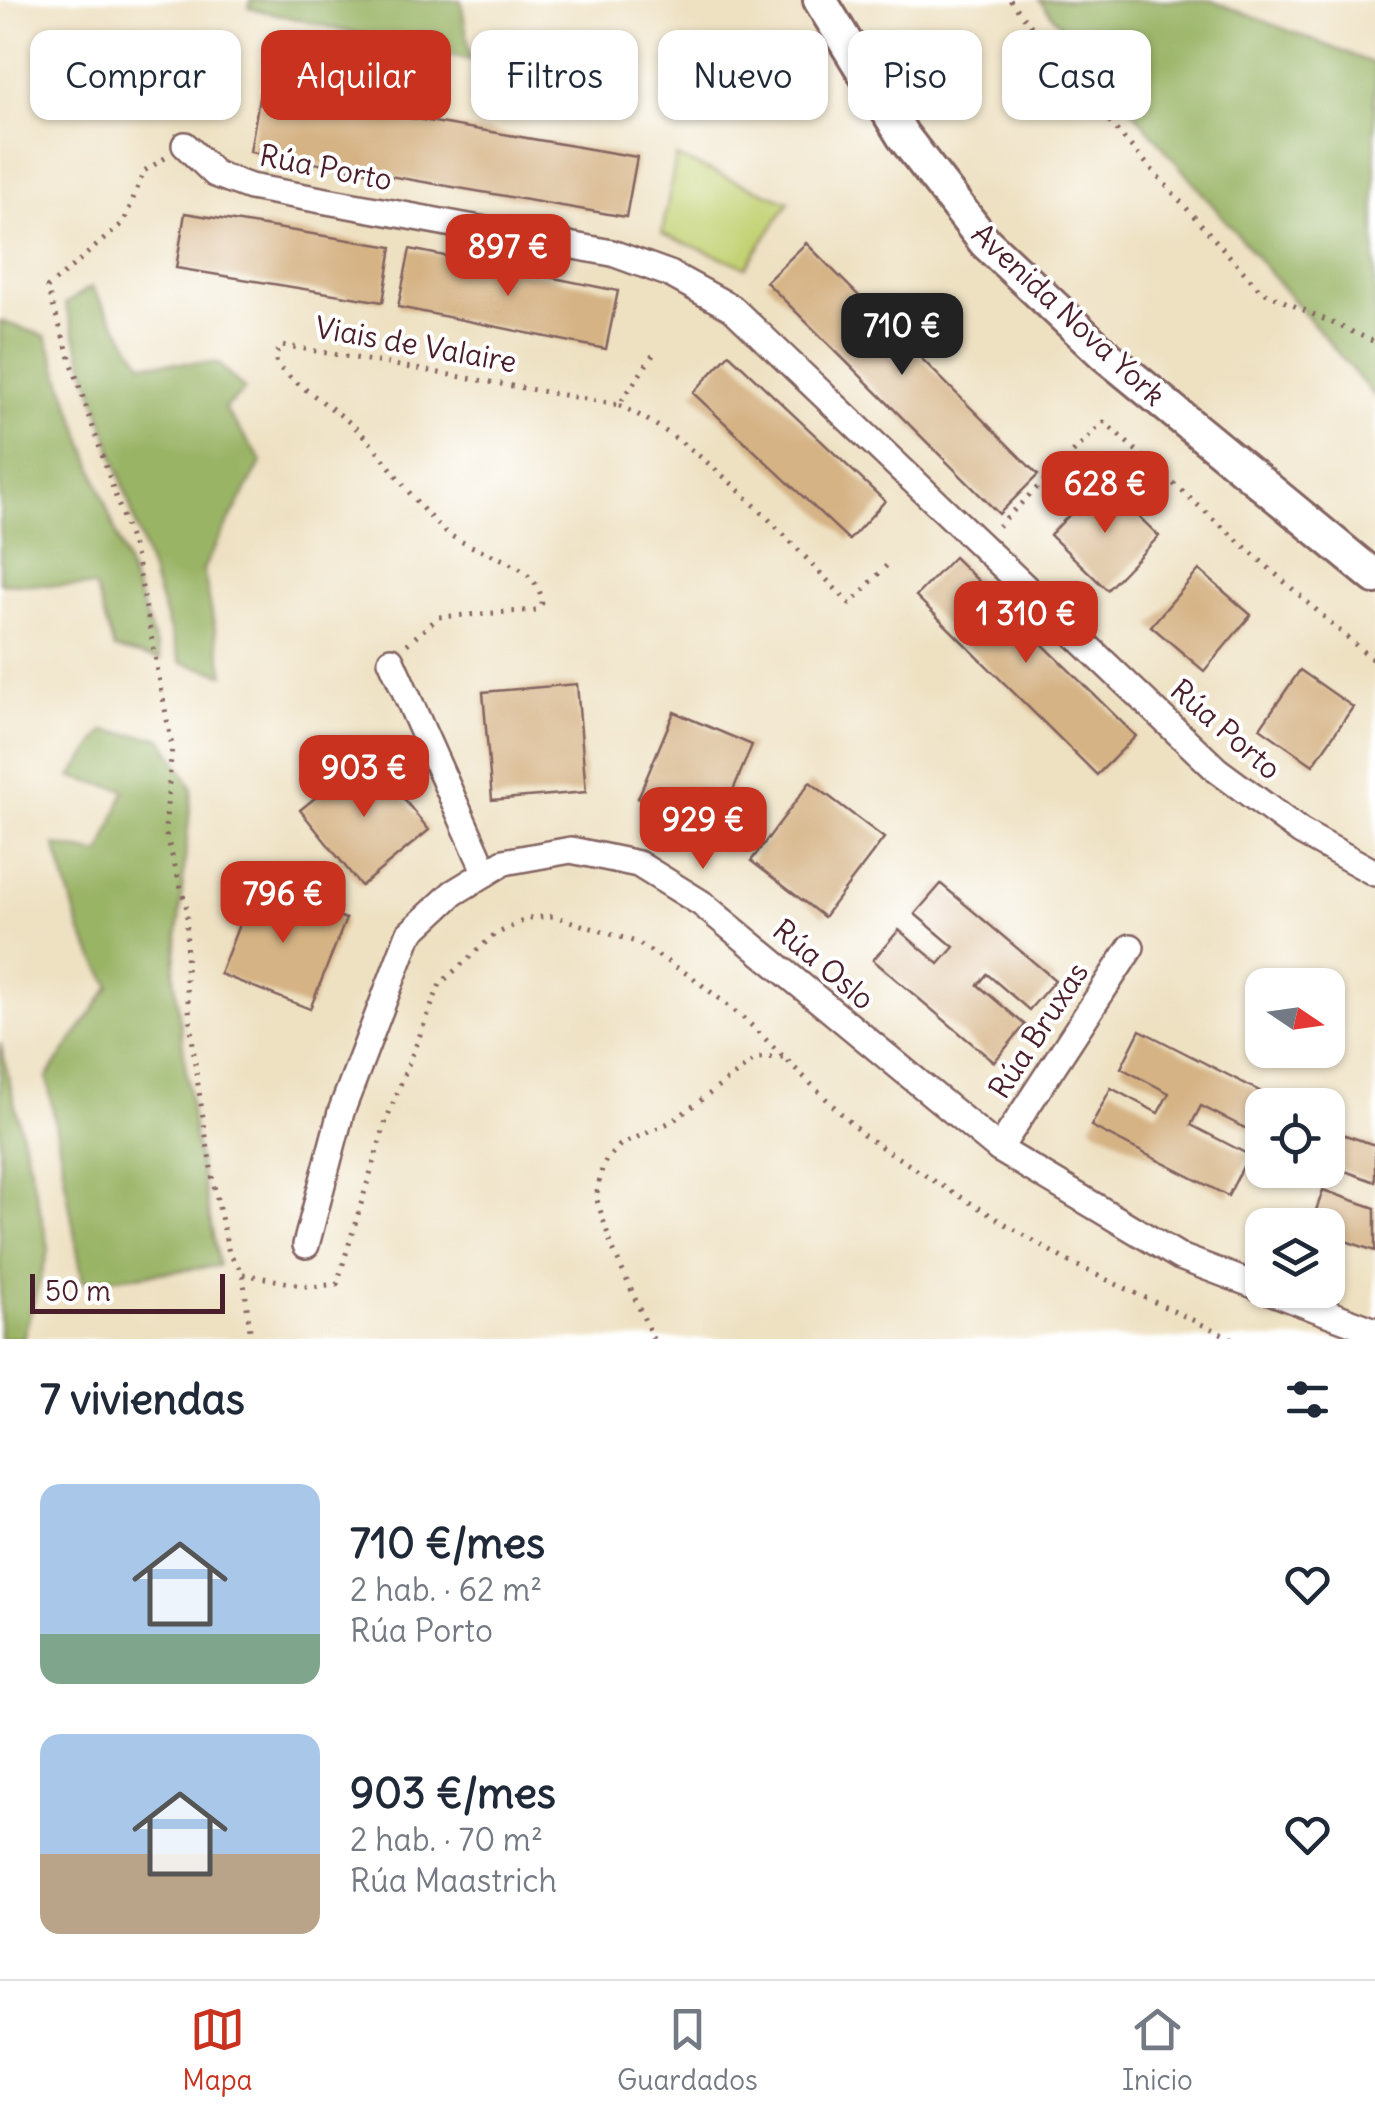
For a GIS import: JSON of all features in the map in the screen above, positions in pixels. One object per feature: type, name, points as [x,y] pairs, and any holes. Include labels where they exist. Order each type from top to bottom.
[{"type":"street","name":"Avenida Nova York","points":[[820,0],[903,136],[985,242],[1104,354],[1375,577]]},
{"type":"street","name":"Rúa Porto","points":[[185,146],[215,174],[250,187],[612,253],[683,280],[759,329],[965,532],[1217,770],[1300,832],[1375,873]]},
{"type":"street","points":[[392,660],[486,873]]},
{"type":"street","name":"Rúa Oslo","points":[[306,1245],[341,1112],[408,934],[453,892],[504,862],[570,850],[638,864],[701,904],[1000,1150],[1180,1257],[1245,1281]]},
{"type":"street","name":"Rúa Bruxas","points":[[1000,1150],[1131,946]]},
{"type":"street","name":"Rúa Oslo","points":[[1315,1308],[1375,1331]]},
{"type":"path","points":[[1010,0],[1102,114],[1261,291],[1375,342]]},
{"type":"path","points":[[185,146],[144,172],[124,222],[47,288],[137,560],[172,746],[164,831],[187,910],[186,982],[196,1072],[229,1253],[243,1274],[250,1339]]},
{"type":"path","name":"Viais de Valaire","points":[[392,660],[438,617],[536,610],[542,603],[542,593],[532,579],[506,561],[448,533],[358,430],[277,365],[276,354],[282,345],[619,406],[659,424],[733,488],[850,604],[890,562]]},
{"type":"path","points":[[619,406],[655,352]]},
{"type":"path","points":[[965,532],[1000,526],[1104,422],[1375,662]]},
{"type":"path","points":[[243,1274],[311,1287],[337,1284],[380,1139],[440,984],[471,952],[528,918],[553,916],[636,942],[692,976],[784,1057],[862,1135],[932,1179],[1067,1261],[1233,1339]]},
{"type":"path","points":[[653,1339],[612,1246],[596,1197],[603,1164],[620,1144],[673,1121],[756,1058],[784,1057]]},
{"type":"green space","points":[[251,0],[461,0],[471,60],[451,55],[451,30],[343,30],[249,8]]},
{"type":"green space","points":[[1039,0],[1210,0],[1375,64],[1375,397],[1141,120],[1151,120],[1151,30],[1064,30]]},
{"type":"green space","points":[[676,157],[789,202],[746,267],[662,234]]},
{"type":"green space","points":[[91,287],[142,363],[218,363],[245,390],[224,408],[262,461],[203,569],[224,674],[180,662],[65,304]]},
{"type":"green space","points":[[0,321],[46,336],[161,660],[114,649],[95,587],[0,583]]},
{"type":"green space","points":[[104,731],[162,738],[192,788],[174,974],[195,1142],[219,1266],[83,1282],[47,1077],[110,986],[81,933],[55,845],[101,854],[125,790],[71,777]]},
{"type":"green space","points":[[0,1042],[49,1248],[23,1339],[0,1339]]},
{"type":"building","points":[[260,92],[261,120],[422,120],[637,157],[626,217],[250,152]]},
{"type":"building","points":[[185,213],[392,247],[383,302],[176,268]]},
{"type":"building","points":[[806,243],[1038,475],[999,514],[766,282]]},
{"type":"building","points":[[410,249],[618,291],[606,349],[398,307]]},
{"type":"building","points":[[729,354],[885,501],[849,540],[693,393]]},
{"type":"building","points":[[1102,481],[1159,536],[1107,590],[1050,535]]},
{"type":"building","points":[[954,557],[1136,736],[1097,775],[916,596]]},
{"type":"building","points":[[1199,570],[1251,615],[1204,671],[1151,626]]},
{"type":"building","points":[[1300,670],[1353,707],[1313,765],[1260,728]]},
{"type":"building","points":[[577,684],[586,792],[492,800],[483,692]]},
{"type":"building","points":[[674,712],[752,745],[716,831],[638,798]]},
{"type":"building","points":[[368,755],[429,830],[361,886],[300,810]]},
{"type":"building","points":[[810,782],[884,838],[824,917],[751,861]]},
{"type":"building","points":[[255,883],[346,919],[310,1009],[220,974]]},
{"type":"building","points":[[941,884],[1055,980],[1029,1010],[987,974],[978,985],[1025,1025],[994,1062],[873,960],[899,930],[939,964],[954,947],[915,914]]},
{"type":"building","points":[[1140,1030],[1253,1088],[1245,1088],[1245,1128],[1201,1106],[1191,1125],[1245,1153],[1245,1163],[1228,1196],[1091,1126],[1111,1088],[1158,1113],[1169,1093],[1121,1068]]},
{"type":"building","points":[[1345,1135],[1375,1145],[1375,1182],[1345,1171]]},
{"type":"building","points":[[1323,1190],[1375,1208],[1375,1251],[1345,1241],[1345,1208],[1317,1208]]}]
